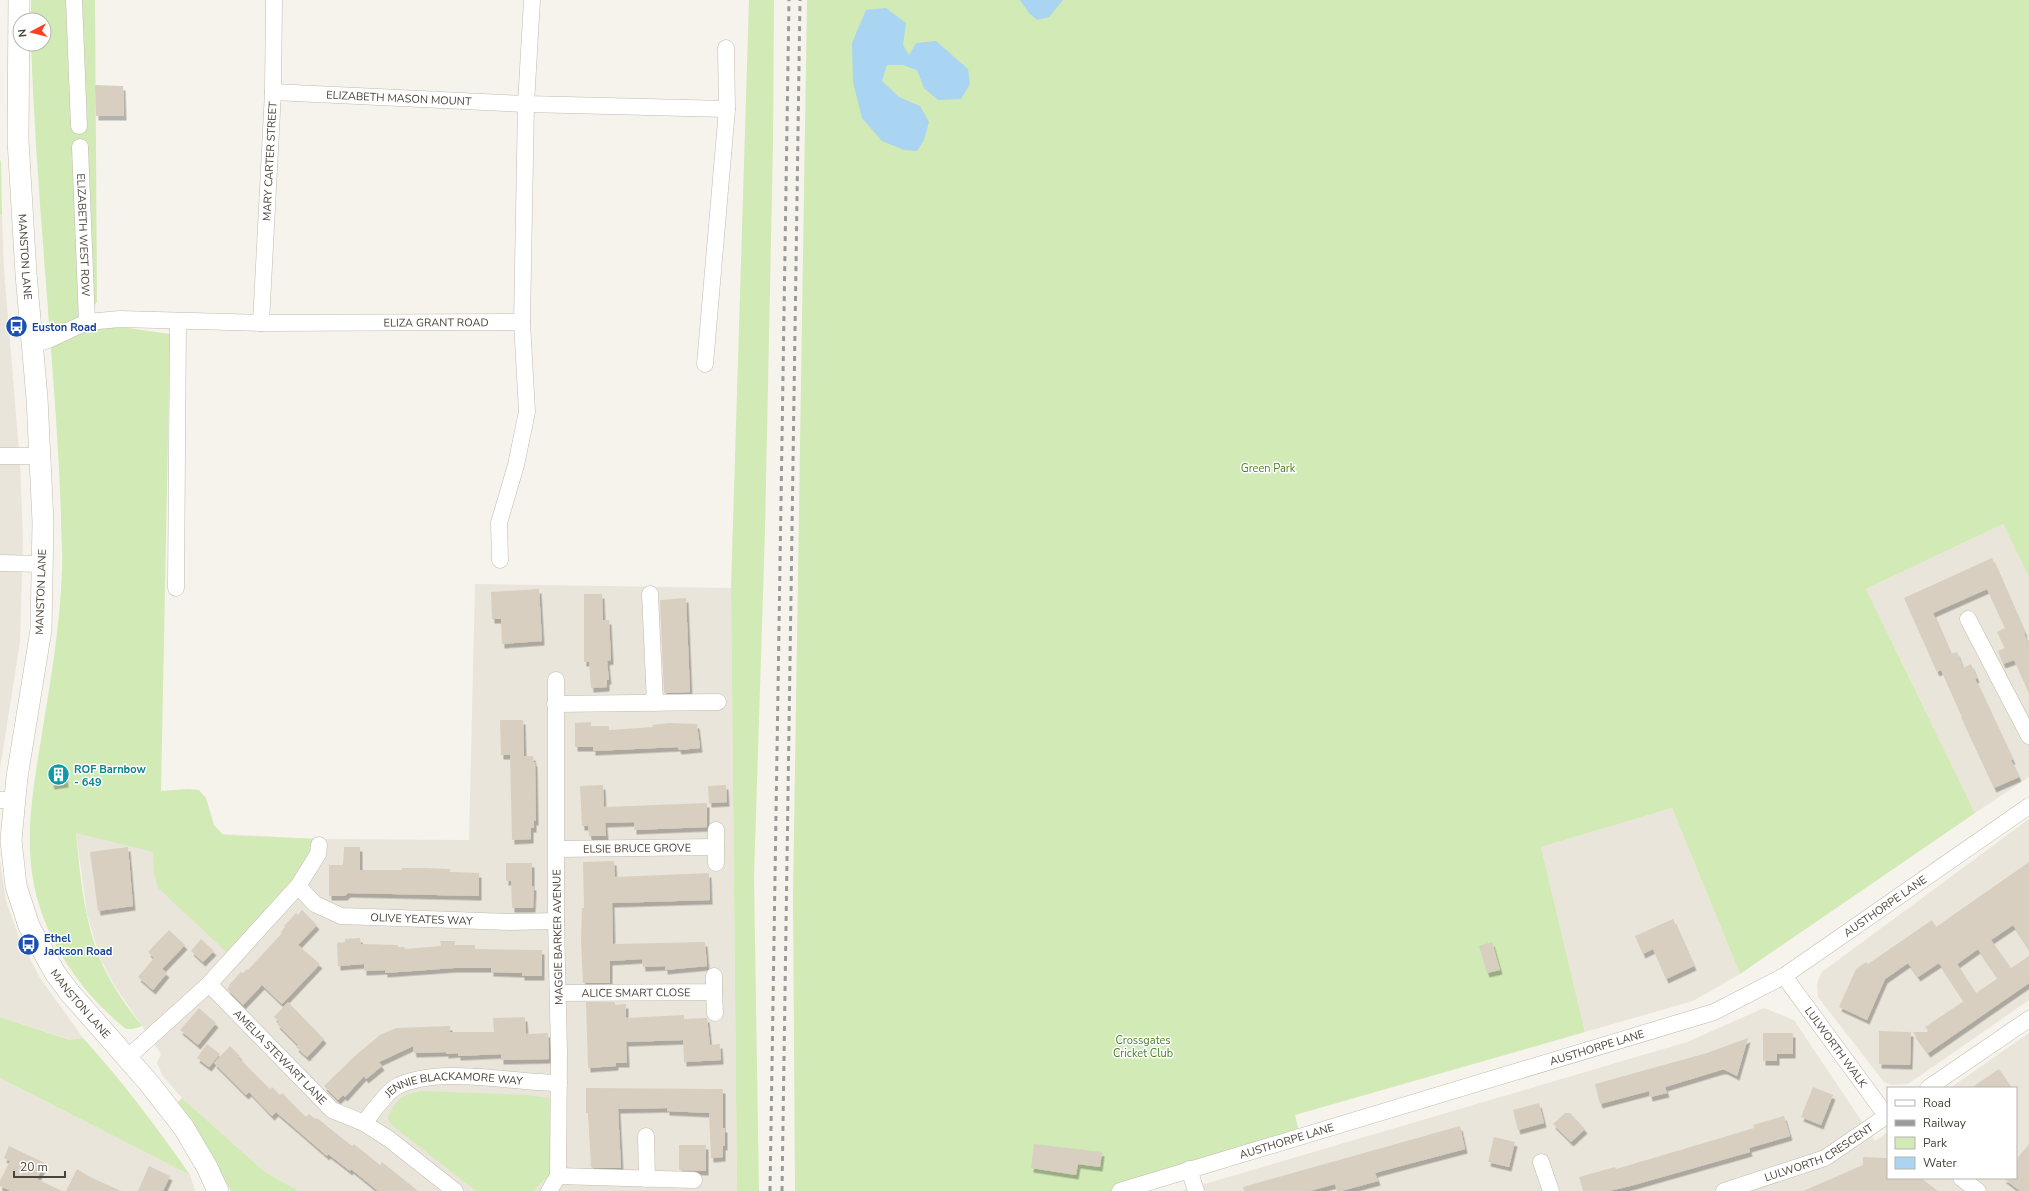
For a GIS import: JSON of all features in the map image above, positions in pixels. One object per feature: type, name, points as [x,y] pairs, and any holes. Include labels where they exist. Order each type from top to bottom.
[{"type":"street","name":"MANSTON LANE","points":[[19,0],[18,140],[22,216],[40,456],[43,522],[41,630],[7,800],[16,886],[29,926],[42,952],[70,993],[127,1058],[184,1128],[207,1168],[218,1191]]},
{"type":"street","points":[[74,0],[79,126]]},
{"type":"street","name":"MARY CARTER STREET","points":[[261,323],[273,92],[274,0]]},
{"type":"street","points":[[500,560],[499,524],[516,465],[526,412],[522,322],[526,104],[532,0]]},
{"type":"street","points":[[705,364],[727,109],[726,48]]},
{"type":"street","name":"ELIZABETH MASON MOUNT","points":[[273,92],[526,104],[727,109]]},
{"type":"street","name":"ELIZABETH WEST ROW","points":[[80,147],[87,322]]},
{"type":"street","name":"ELIZA GRANT ROAD","points":[[32,345],[48,340],[87,322],[120,319],[261,323],[522,322]]},
{"type":"street","points":[[176,588],[178,321]]},
{"type":"street","points":[[0,456],[40,456]]},
{"type":"street","points":[[0,563],[42,564]]},
{"type":"street","points":[[650,594],[655,703]]},
{"type":"street","points":[[1968,619],[2029,736]]},
{"type":"street","name":"MAGGIE BARKER AVENUE","points":[[556,680],[556,921],[559,993],[558,1176]]},
{"type":"street","points":[[555,704],[718,702]]},
{"type":"street","name":"AUSTHORPE LANE","points":[[1120,1191],[1714,1012],[1784,976],[2029,806]]},
{"type":"street","points":[[716,830],[716,863]]},
{"type":"street","points":[[127,1058],[209,984],[298,886],[318,854],[319,845]]},
{"type":"street","name":"ELSIE BRUCE GROVE","points":[[557,849],[716,847]]},
{"type":"street","name":"OLIVE YEATES WAY","points":[[298,886],[315,904],[341,916],[510,922],[556,921]]},
{"type":"street","name":"LULWORTH WALK","points":[[1784,976],[1887,1117]]},
{"type":"street","name":"AMELIA STEWART LANE","points":[[209,984],[318,1098],[332,1110],[364,1123],[389,1139],[455,1191]]},
{"type":"street","name":"ALICE SMART CLOSE","points":[[559,993],[714,984],[715,1013]]},
{"type":"street","points":[[1929,1087],[2029,1019]]},
{"type":"street","name":"JENNIE BLACKAMORE WAY","points":[[364,1123],[395,1087],[420,1078],[445,1076],[532,1083],[559,1083]]},
{"type":"street","name":"LULWORTH CRESCENT","points":[[1724,1191],[1825,1158],[1887,1117]]},
{"type":"street","points":[[646,1136],[647,1179]]},
{"type":"street","points":[[1541,1162],[1550,1191]]},
{"type":"street","points":[[1189,1169],[1196,1191]]},
{"type":"street","points":[[549,1191],[558,1176],[694,1180]]},
{"type":"street","points":[[1962,1179],[1978,1191]]},
{"type":"shaded area","points":[[0,215],[2,215],[4,270],[20,462],[23,539],[20,642],[0,769]]},
{"type":"shaded area","points":[[2003,524],[2029,577],[2029,777],[1975,813],[1866,589]]},
{"type":"shaded area","points":[[475,584],[731,588],[737,1191],[299,1191],[265,1172],[182,1098],[162,1075],[157,1063],[161,1054],[114,985],[100,958],[87,914],[76,833],[161,831],[318,839],[469,840]]},
{"type":"shaded area","points":[[1672,808],[1740,974],[1693,1001],[1585,1032],[1541,847]]},
{"type":"shaded area","points":[[2029,819],[2029,1000],[1908,1084],[1891,1085],[1884,1082],[1818,997],[1817,984],[1822,972]]},
{"type":"shaded area","points":[[0,861],[6,901],[19,937],[40,978],[83,1038],[71,1040],[0,1017]]},
{"type":"shaded area","points":[[1764,1008],[1794,1020],[1875,1141],[1887,1133],[1887,1179],[2017,1179],[2017,1087],[1951,1087],[2029,1033],[2029,1191],[1181,1191],[1687,1042]]},
{"type":"shaded area","points":[[0,1078],[190,1175],[195,1191],[0,1191]]},
{"type":"green space","points":[[31,0],[95,0],[97,302],[88,314],[87,322],[170,334],[161,791],[188,789],[199,790],[206,798],[214,825],[223,835],[318,839],[318,854],[233,958],[158,888],[154,873],[153,852],[76,833],[86,913],[90,928],[100,959],[113,985],[142,1026],[133,1029],[126,1029],[95,1000],[80,983],[56,946],[39,906],[31,866],[31,809],[57,632],[61,591],[62,557],[61,503],[38,174],[31,52],[52,52],[52,12],[31,12]]},
{"type":"green space","points":[[749,0],[774,0],[773,144],[765,531],[754,877],[759,1191],[737,1191],[731,588]]},
{"type":"green space","name":"Green Park","points":[[807,0],[2029,0],[2029,577],[2003,524],[1866,589],[1975,813],[1740,974],[1672,808],[1541,847],[1585,1032],[1295,1115],[1300,1136],[1120,1191],[795,1191],[793,895]]},
{"type":"green space","points":[[0,160],[1,161],[2,215],[0,215]]},
{"type":"green space","points":[[0,1017],[70,1040],[83,1038],[139,1105],[190,1175],[0,1078]]},
{"type":"green space","points":[[423,1091],[527,1095],[550,1098],[550,1174],[533,1191],[476,1191],[393,1126],[387,1118],[400,1098],[409,1094]]},
{"type":"green space","points":[[182,1098],[265,1172],[299,1191],[231,1191],[196,1128],[178,1102]]},
{"type":"water","points":[[1020,0],[1063,0],[1049,17],[1037,20],[1029,13]]},
{"type":"water","points":[[886,8],[906,23],[903,45],[909,55],[916,43],[936,41],[968,69],[970,84],[961,99],[938,100],[924,88],[917,70],[903,65],[887,65],[882,81],[899,97],[920,106],[929,122],[924,140],[917,151],[904,150],[882,141],[862,118],[853,82],[852,43],[866,10]]},
{"type":"building","points":[[95,85],[123,86],[124,116],[96,116]]},
{"type":"building","points":[[1992,558],[2025,633],[2029,646],[2029,693],[2014,660],[2003,664],[1998,651],[2005,648],[1997,632],[2005,628],[1987,589],[1933,613],[1951,654],[1957,652],[1963,668],[1971,664],[1977,678],[1975,679],[2013,760],[2011,760],[2019,777],[1994,788],[1941,670],[1937,672],[1904,598]]},
{"type":"building","points":[[539,589],[542,641],[502,644],[501,619],[492,619],[491,592]]},
{"type":"building","points":[[584,594],[602,594],[603,620],[609,620],[611,660],[607,661],[609,680],[607,680],[607,687],[591,688],[589,662],[584,662]]},
{"type":"building","points":[[686,598],[690,692],[664,693],[660,600]]},
{"type":"building","points":[[500,720],[523,720],[524,756],[533,756],[535,762],[536,821],[534,821],[534,828],[531,828],[531,839],[512,840],[510,755],[501,755]]},
{"type":"building","points":[[591,722],[591,726],[609,726],[609,730],[653,727],[652,725],[669,723],[697,724],[700,748],[679,750],[678,747],[593,751],[593,747],[575,747],[575,723]]},
{"type":"building","name":"ROF Barnbow - 649","points":[[64,765],[66,783],[52,785],[49,767]]},
{"type":"building","points":[[603,785],[604,807],[707,803],[707,827],[634,830],[634,822],[605,823],[606,836],[589,836],[588,826],[582,826],[580,786]]},
{"type":"building","points":[[726,785],[727,802],[709,803],[708,786]]},
{"type":"building","points":[[128,847],[133,906],[98,911],[90,852]]},
{"type":"building","points":[[344,847],[360,847],[360,870],[402,870],[402,868],[424,868],[450,869],[450,872],[479,873],[479,896],[348,893],[345,896],[329,896],[329,865],[343,865]]},
{"type":"building","points":[[614,861],[615,877],[709,873],[710,900],[612,903],[613,944],[705,942],[707,966],[665,970],[665,966],[643,967],[642,959],[610,961],[610,983],[583,983],[581,940],[582,908],[584,908],[583,862]]},
{"type":"building","points":[[2029,862],[2029,949],[2013,925],[1991,940],[2011,968],[2029,956],[2029,983],[1928,1053],[1913,1032],[1929,1032],[1925,1027],[1964,1001],[1939,963],[1918,977],[1908,963],[1885,979],[1867,1020],[1839,1007],[1856,969],[1866,962],[1868,964],[1932,920],[1936,927]],"holes":[[[1978,949],[1998,978],[1976,993],[1957,964]]]},
{"type":"building","points":[[506,863],[532,863],[532,886],[534,886],[533,908],[512,908],[511,881],[506,881]]},
{"type":"building","points":[[302,910],[317,925],[298,945],[320,964],[282,1004],[262,985],[243,1005],[227,989],[230,986],[229,985],[241,972],[243,973],[247,969],[248,970],[282,933],[281,932],[285,927],[284,926],[296,913],[298,915]]},
{"type":"building","points":[[1673,919],[1694,966],[1666,979],[1653,949],[1643,954],[1635,936]]},
{"type":"building","points":[[169,930],[185,945],[162,969],[167,973],[153,990],[138,977],[154,958],[148,952]]},
{"type":"building","points":[[360,938],[361,944],[398,945],[398,947],[404,947],[405,949],[441,946],[440,941],[455,941],[455,945],[475,945],[475,949],[542,950],[542,976],[522,976],[522,973],[491,972],[491,968],[454,968],[385,973],[385,970],[364,971],[364,964],[338,966],[337,943],[345,942],[345,939]]},
{"type":"building","points":[[201,939],[214,951],[203,962],[191,951]]},
{"type":"building","points":[[1492,942],[1500,970],[1487,973],[1479,946]]},
{"type":"building","points":[[288,1002],[324,1039],[307,1057],[296,1047],[298,1045],[277,1024],[279,1022],[274,1017]]},
{"type":"building","points":[[586,1002],[615,1002],[615,1005],[626,1004],[626,1018],[684,1015],[684,1019],[707,1018],[710,1045],[720,1044],[721,1060],[684,1062],[683,1040],[626,1042],[627,1063],[616,1063],[616,1066],[588,1068]]},
{"type":"building","points":[[199,1008],[216,1023],[198,1045],[180,1030]]},
{"type":"building","points":[[525,1017],[526,1034],[548,1033],[549,1059],[501,1060],[501,1054],[458,1056],[458,1053],[446,1054],[446,1052],[414,1053],[413,1046],[379,1062],[382,1066],[366,1079],[364,1076],[345,1097],[343,1095],[338,1100],[324,1086],[357,1054],[380,1035],[396,1028],[450,1026],[450,1032],[494,1032],[493,1018]]},
{"type":"building","points":[[1879,1031],[1911,1032],[1910,1065],[1879,1064]]},
{"type":"building","points":[[1763,1033],[1793,1033],[1793,1054],[1777,1054],[1777,1061],[1763,1061]]},
{"type":"building","points":[[1748,1038],[1737,1076],[1725,1070],[1721,1070],[1665,1087],[1667,1093],[1650,1097],[1649,1091],[1600,1104],[1595,1084],[1707,1053]]},
{"type":"building","points":[[207,1044],[220,1054],[209,1067],[197,1058]]},
{"type":"building","points":[[230,1046],[240,1056],[238,1057],[270,1089],[272,1087],[280,1095],[282,1093],[306,1117],[309,1114],[315,1119],[317,1118],[352,1146],[354,1144],[380,1165],[382,1162],[418,1191],[378,1191],[351,1169],[350,1171],[328,1154],[327,1156],[276,1112],[272,1116],[249,1092],[246,1095],[214,1063]]},
{"type":"building","points":[[1999,1069],[2011,1087],[1972,1087]]},
{"type":"building","points":[[1813,1087],[1833,1095],[1821,1125],[1801,1117]]},
{"type":"building","points":[[586,1088],[723,1089],[723,1128],[725,1128],[725,1146],[723,1146],[723,1157],[711,1158],[709,1113],[667,1111],[667,1108],[618,1109],[621,1168],[591,1167],[588,1113],[586,1113]]},
{"type":"building","points":[[1539,1103],[1544,1123],[1518,1130],[1513,1110]]},
{"type":"building","points":[[1565,1113],[1570,1113],[1585,1129],[1571,1142],[1553,1124]]},
{"type":"building","points":[[1784,1116],[1790,1136],[1749,1148],[1750,1152],[1609,1191],[1583,1191],[1579,1177],[1615,1167],[1616,1169],[1714,1140],[1754,1128],[1753,1125]]},
{"type":"building","points":[[1460,1126],[1465,1149],[1375,1173],[1378,1181],[1341,1191],[1337,1191],[1335,1184],[1310,1191],[1244,1191],[1243,1187]]},
{"type":"building","points":[[1494,1137],[1515,1142],[1509,1167],[1488,1162]]},
{"type":"building","points":[[1034,1144],[1102,1152],[1100,1167],[1078,1164],[1076,1175],[1031,1168]]},
{"type":"building","points":[[2029,1144],[2029,1191],[2020,1191],[2004,1179],[2017,1179],[2017,1159]]},
{"type":"building","points":[[679,1145],[706,1145],[706,1171],[679,1170]]},
{"type":"building","points":[[9,1146],[45,1163],[37,1179],[62,1191],[11,1191],[0,1186],[0,1181],[10,1161],[4,1158]]},
{"type":"building","points":[[1863,1157],[1887,1158],[1887,1179],[1922,1179],[1938,1191],[1803,1191],[1863,1165]]},
{"type":"building","points":[[149,1166],[170,1176],[163,1191],[138,1191]]},
{"type":"building","points":[[77,1169],[90,1177],[121,1191],[66,1191]]},
{"type":"railway","points":[[770,1191],[789,0]]},
{"type":"railway","points":[[782,1191],[800,0]]},
{"type":"place","name":"Euston Road","points":[[17,327]]},
{"type":"place","name":"ROF Barnbow - 649","points":[[58,775]]},
{"type":"place","name":"Ethel Jackson Road","points":[[28,944]]},
{"type":"park label","name":"Crossgates Cricket Club","points":[[1143,1046]]}]
